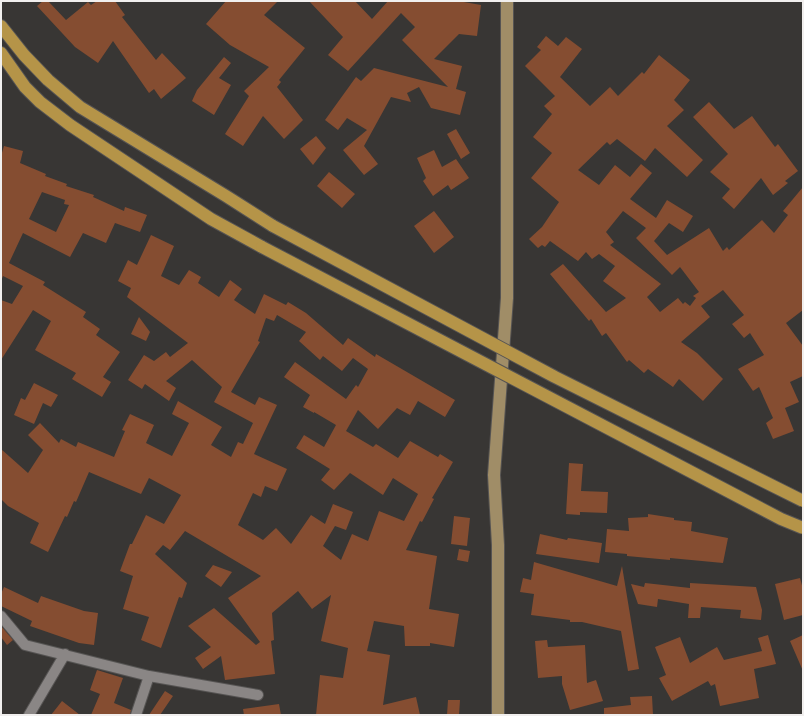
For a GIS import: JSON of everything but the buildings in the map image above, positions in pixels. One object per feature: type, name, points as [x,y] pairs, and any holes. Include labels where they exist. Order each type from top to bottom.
[{"type":"main road","points":[[1,26],[24,55],[48,80],[80,107],[273,226],[555,377],[803,501]]},
{"type":"main road","points":[[1,53],[25,87],[40,102],[70,126],[211,219],[781,519],[803,528]]},
{"type":"street","points":[[498,715],[498,545],[494,475],[507,298],[507,1]]},
{"type":"street","points":[[1,616],[25,645],[149,676],[258,695]]},
{"type":"street","points":[[29,715],[65,654]]},
{"type":"street","points":[[136,715],[149,676]]}]
